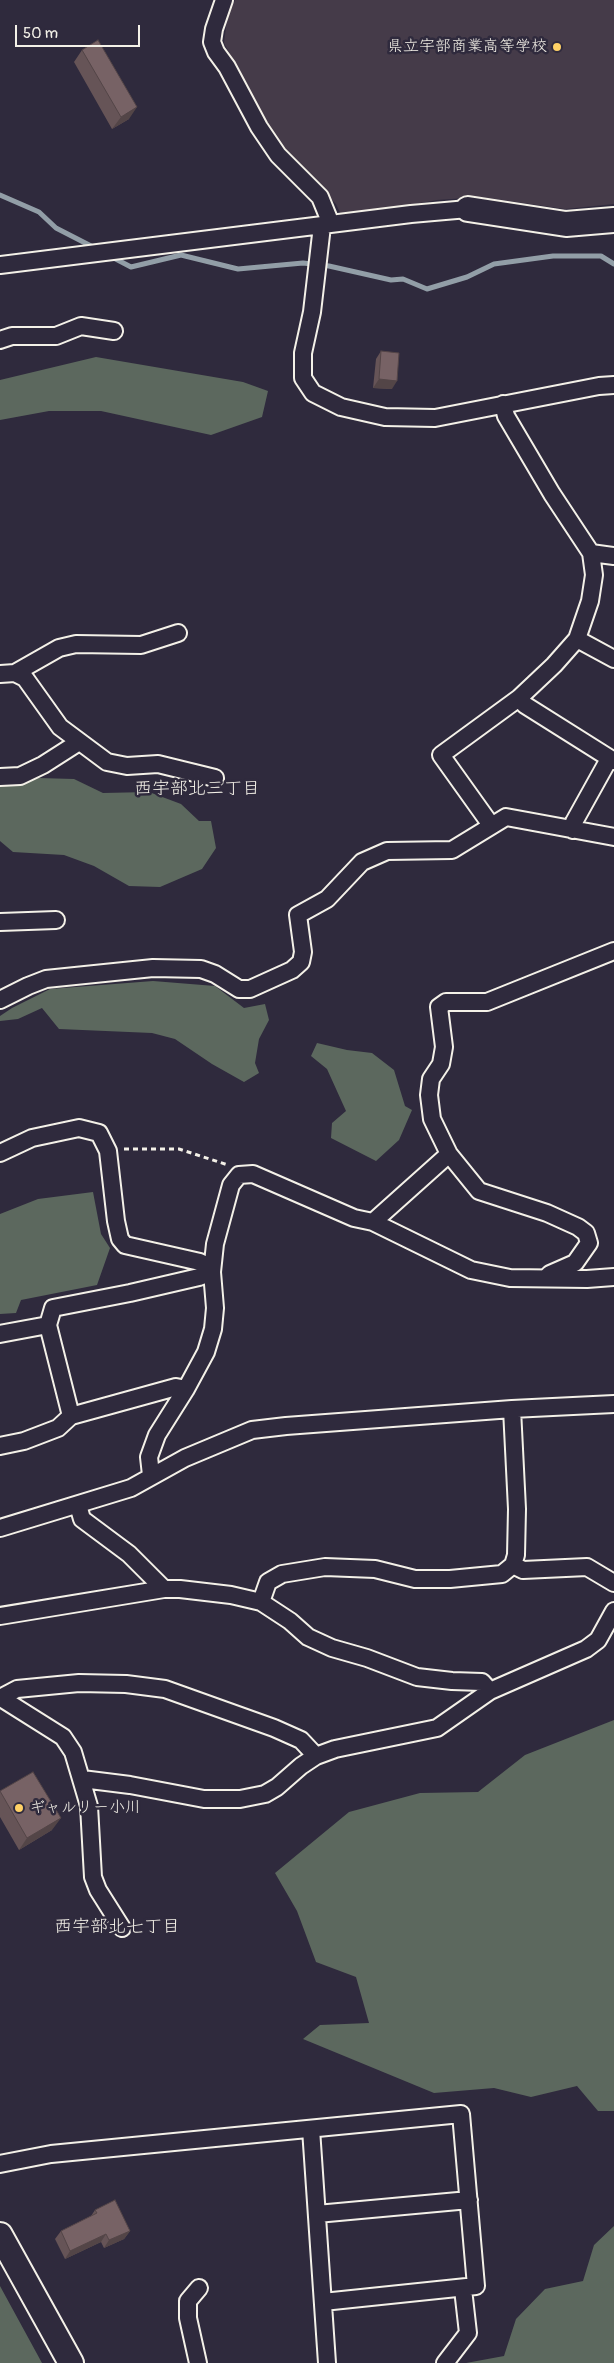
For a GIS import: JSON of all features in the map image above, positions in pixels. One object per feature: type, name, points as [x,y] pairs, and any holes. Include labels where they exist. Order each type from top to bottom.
[{"type":"street","points":[[224,0],[214,29],[212,42],[216,52],[259,127],[278,155],[320,197],[327,225],[303,353],[303,378],[312,393],[341,407],[385,417],[435,418],[598,386],[614,385]]},
{"type":"street","points":[[0,266],[468,209],[566,224],[614,220]]},
{"type":"street","points":[[0,340],[12,336],[56,336],[81,326],[114,331]]},
{"type":"street","points":[[491,825],[441,755],[519,698],[554,665],[577,638],[590,601],[594,575],[591,553],[552,494],[506,416],[502,404]]},
{"type":"street","points":[[591,553],[614,556]]},
{"type":"street","points":[[7,674],[59,648],[76,644],[140,645],[178,633]]},
{"type":"street","points":[[577,638],[614,658]]},
{"type":"street","points":[[7,674],[25,678],[60,727],[107,762],[127,766],[158,764],[215,778]]},
{"type":"street","points":[[519,698],[525,705],[612,760],[574,822],[573,830]]},
{"type":"street","points":[[0,777],[20,776],[44,765],[79,742]]},
{"type":"street","points":[[0,1000],[46,979],[153,968],[201,969],[215,974],[239,989],[250,989],[292,970],[301,962],[303,952],[298,915],[327,899],[362,862],[387,851],[452,850],[506,817],[614,837]]},
{"type":"street","points":[[0,922],[56,920]]},
{"type":"street","points":[[545,1279],[550,1274],[575,1263],[589,1243],[586,1233],[578,1227],[547,1214],[479,1192],[448,1154],[432,1119],[429,1095],[431,1080],[441,1064],[444,1047],[439,1007],[446,1002],[487,1002],[614,951]]},
{"type":"street","points":[[0,1153],[32,1138],[79,1128],[99,1133],[108,1152],[116,1221],[120,1239],[125,1246],[200,1262],[212,1272]]},
{"type":"street","points":[[373,1222],[448,1154]]},
{"type":"street","points":[[151,1475],[149,1457],[157,1435],[186,1389],[206,1352],[213,1329],[215,1308],[212,1272],[217,1235],[231,1185],[239,1175],[253,1174],[354,1218],[373,1222],[471,1270],[510,1278],[588,1279],[614,1277]]},
{"type":"street","points":[[71,1416],[48,1324],[53,1308],[130,1293],[199,1277],[212,1272]]},
{"type":"street","points":[[0,1334],[48,1324]]},
{"type":"street","points":[[0,1446],[24,1441],[58,1428],[71,1416],[176,1386],[186,1389]]},
{"type":"street","points":[[0,1528],[130,1488],[151,1475],[218,1442],[252,1430],[512,1409],[614,1404]]},
{"type":"street","points":[[261,1602],[268,1582],[282,1574],[325,1568],[375,1569],[414,1579],[450,1579],[502,1574],[513,1565],[516,1555],[512,1409]]},
{"type":"street","points":[[78,1505],[82,1519],[129,1554],[164,1589]]},
{"type":"street","points":[[513,1565],[523,1570],[587,1567],[614,1583]]},
{"type":"street","points":[[0,1616],[164,1589],[223,1594],[261,1602],[290,1621],[308,1638],[332,1648],[367,1658],[417,1677],[482,1682],[490,1691]]},
{"type":"street","points":[[82,1779],[130,1785],[204,1799],[240,1799],[265,1794],[277,1787],[301,1766],[316,1756],[335,1749],[437,1728],[490,1691],[586,1649],[598,1640],[614,1611]]},
{"type":"street","points":[[122,1928],[98,1890],[93,1877],[89,1806],[74,1752],[63,1737],[1,1698],[17,1689],[79,1683],[126,1684],[165,1689],[274,1728],[301,1740],[316,1756]]},
{"type":"street","points":[[0,2164],[51,2154],[461,2114],[476,2286],[463,2289],[323,2302]]},
{"type":"street","points":[[311,2129],[327,2363]]},
{"type":"street","points":[[316,2214],[470,2200]]},
{"type":"street","points":[[0,2235],[71,2363]]},
{"type":"street","points":[[198,2363],[188,2318],[188,2301],[199,2288]]},
{"type":"street","points":[[445,2363],[468,2333],[463,2289]]},
{"type":"path","points":[[108,1152],[149,1148],[179,1149],[230,1166],[239,1175]]},
{"type":"shaded area","points":[[235,0],[614,0],[614,204],[565,209],[481,197],[437,200],[342,217],[336,204],[290,158],[263,117],[224,43],[227,19]]},
{"type":"shaded area","points":[[96,357],[243,382],[268,391],[262,417],[211,435],[101,411],[49,411],[0,420],[0,380]]},
{"type":"shaded area","points":[[38,778],[74,779],[103,793],[149,792],[181,804],[199,821],[211,821],[216,848],[202,869],[160,887],[129,886],[94,866],[64,855],[13,852],[0,841],[0,787]]},
{"type":"shaded area","points":[[153,981],[215,986],[244,1008],[265,1004],[269,1020],[259,1039],[255,1063],[259,1073],[244,1082],[212,1064],[175,1039],[152,1033],[59,1029],[42,1008],[18,1019],[0,1021],[0,1016],[12,1008],[50,989]]},
{"type":"shaded area","points":[[317,1043],[347,1050],[372,1053],[394,1070],[405,1106],[412,1110],[399,1140],[376,1161],[331,1138],[332,1123],[346,1111],[327,1069],[311,1056]]},
{"type":"shaded area","points":[[93,1192],[101,1234],[110,1248],[97,1285],[21,1300],[16,1313],[0,1314],[0,1214],[38,1199]]},
{"type":"shaded area","points":[[614,1720],[614,2111],[598,2111],[577,2086],[531,2097],[494,2088],[434,2093],[303,2039],[320,2025],[369,2023],[356,1977],[316,1962],[297,1911],[275,1873],[349,1812],[420,1793],[478,1792],[525,1755]]},
{"type":"shaded area","points":[[614,2226],[614,2363],[466,2363],[504,2356],[516,2319],[545,2289],[583,2281],[594,2245]]},
{"type":"shaded area","points":[[0,2286],[42,2363],[0,2363]]},
{"type":"building","points":[[98,40],[137,107],[121,117],[82,50]]},
{"type":"building","points":[[381,351],[399,353],[397,381],[379,379]]},
{"type":"building","points":[[33,1772],[61,1818],[27,1838],[0,1791]]},
{"type":"building","points":[[115,2200],[130,2231],[109,2240],[106,2234],[70,2251],[61,2231],[97,2213],[95,2210]]},
{"type":"waterway","points":[[0,195],[39,212],[56,228],[95,248]]},
{"type":"waterway","points":[[110,256],[131,267],[181,255],[238,269],[303,263],[329,266],[391,280],[403,279],[427,289],[467,277],[494,264],[553,256],[601,256],[614,264]]},
{"type":"place","name":"県立宇部商業高等学校","points":[[557,47]]},
{"type":"place","name":"ギャルリー小川","points":[[19,1808]]},
{"type":"district","name":"西宇部北三丁目","points":[[197,789]]},
{"type":"district","name":"西宇部北七丁目","points":[[117,1927]]}]
